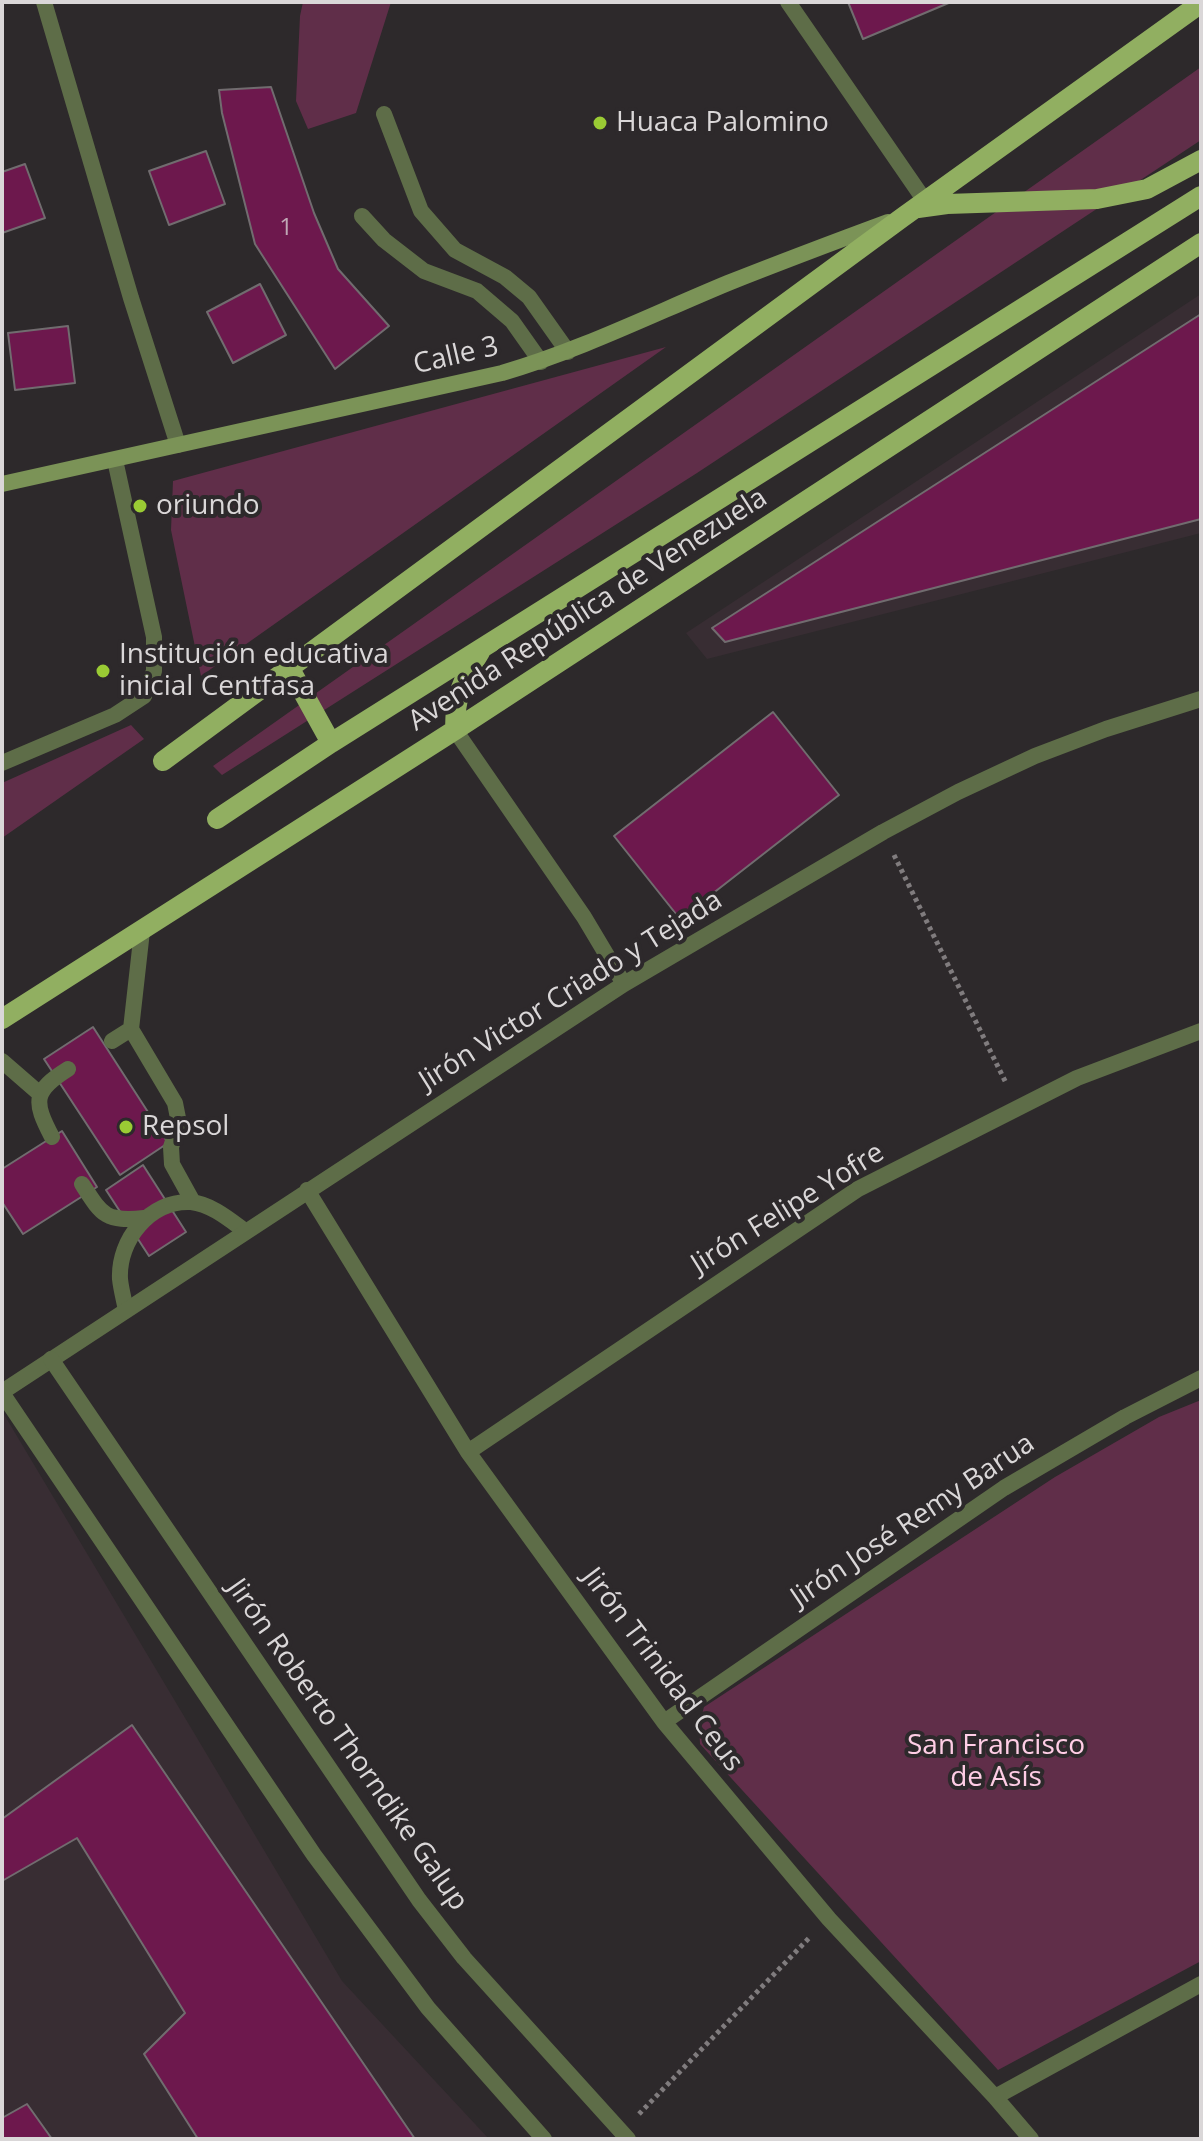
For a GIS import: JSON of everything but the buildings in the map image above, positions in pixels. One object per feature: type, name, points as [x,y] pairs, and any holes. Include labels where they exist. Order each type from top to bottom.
[{"type":"main road","points":[[163,761],[914,209],[1201,3]]},
{"type":"main road","points":[[914,209],[963,203],[1097,199],[1147,189],[1201,160]]},
{"type":"main road","name":"Avenida República de Venezuela","points":[[217,819],[331,743],[1201,196]]},
{"type":"main road","name":"Calle 3","points":[[2,484],[541,362],[914,209]]},
{"type":"main road","name":"Avenida República de Venezuela","points":[[2,1019],[455,730],[1201,243]]},
{"type":"main road","points":[[455,730],[455,703],[466,675],[484,647]]},
{"type":"main road","points":[[289,667],[331,743]]},
{"type":"street","points":[[44,2],[131,298],[178,445]]},
{"type":"street","points":[[788,2],[914,209]]},
{"type":"street","points":[[384,114],[421,211],[455,250],[505,277],[529,297],[568,352]]},
{"type":"street","points":[[362,216],[384,240],[424,271],[477,291],[512,321],[541,362]]},
{"type":"street","points":[[2,763],[115,715],[144,696],[154,671],[154,637],[115,460]]},
{"type":"street","name":"Jirón Victor Criado y Tejada","points":[[2,1392],[624,984],[883,832],[1035,756],[1106,729],[1201,699]]},
{"type":"street","points":[[455,730],[584,917],[624,984]]},
{"type":"street","points":[[142,931],[131,1029],[175,1103],[179,1123],[171,1147],[172,1164],[193,1202]]},
{"type":"street","points":[[112,1041],[131,1029]]},
{"type":"street","name":"Jirón Felipe Yofre","points":[[468,1452],[858,1189],[1077,1078],[1201,1031]]},
{"type":"street","points":[[2,1061],[40,1094]]},
{"type":"street","points":[[52,1137],[41,1116],[40,1094],[47,1082],[68,1069]]},
{"type":"street","points":[[82,1184],[101,1213],[119,1221],[144,1218],[170,1204],[193,1202],[221,1213],[245,1231]]},
{"type":"street","name":"Jirón Trinidad Ceus","points":[[307,1190],[468,1452],[664,1722],[829,1919],[1031,2139]]},
{"type":"street","points":[[126,1310],[120,1276],[127,1243],[144,1218]]},
{"type":"street","name":"Jirón Roberto Thorndike Galup","points":[[51,1359],[419,1900],[464,1958],[621,2137]]},
{"type":"street","name":"Jirón José Remy Barua","points":[[664,1722],[1004,1488],[1125,1417],[1201,1378]]},
{"type":"street","points":[[2,1392],[314,1855],[428,2008],[544,2139]]},
{"type":"street","points":[[995,2097],[1201,1984]]},
{"type":"path","points":[[883,832],[1018,1108]]},
{"type":"path","points":[[621,2137],[812,1935]]},
{"type":"shaded area","points":[[1201,294],[1201,533],[707,659],[686,633]]},
{"type":"shaded area","points":[[2,1411],[342,1981],[489,2139],[2,2139]]},
{"type":"green space","points":[[303,2],[391,2],[356,113],[308,129],[296,101]]},
{"type":"green space","points":[[1201,67],[1201,140],[697,473],[222,775],[213,766]]},
{"type":"green space","points":[[666,347],[201,676],[171,530],[173,481]]},
{"type":"green space","points":[[131,725],[144,739],[2,838],[2,783]]},
{"type":"green space","name":"San Francisco de Asís","points":[[1201,1400],[1201,1961],[998,2070],[700,1744],[699,1725],[704,1707],[1055,1477],[1159,1417]]},
{"type":"place","name":"Huaca Palomino","points":[[600,123]]},
{"type":"place","name":"oriundo","points":[[140,506]]},
{"type":"place","name":"Institución educativa inicial Centfasa","points":[[103,671]]},
{"type":"place","name":"Repsol","points":[[126,1127]]}]
